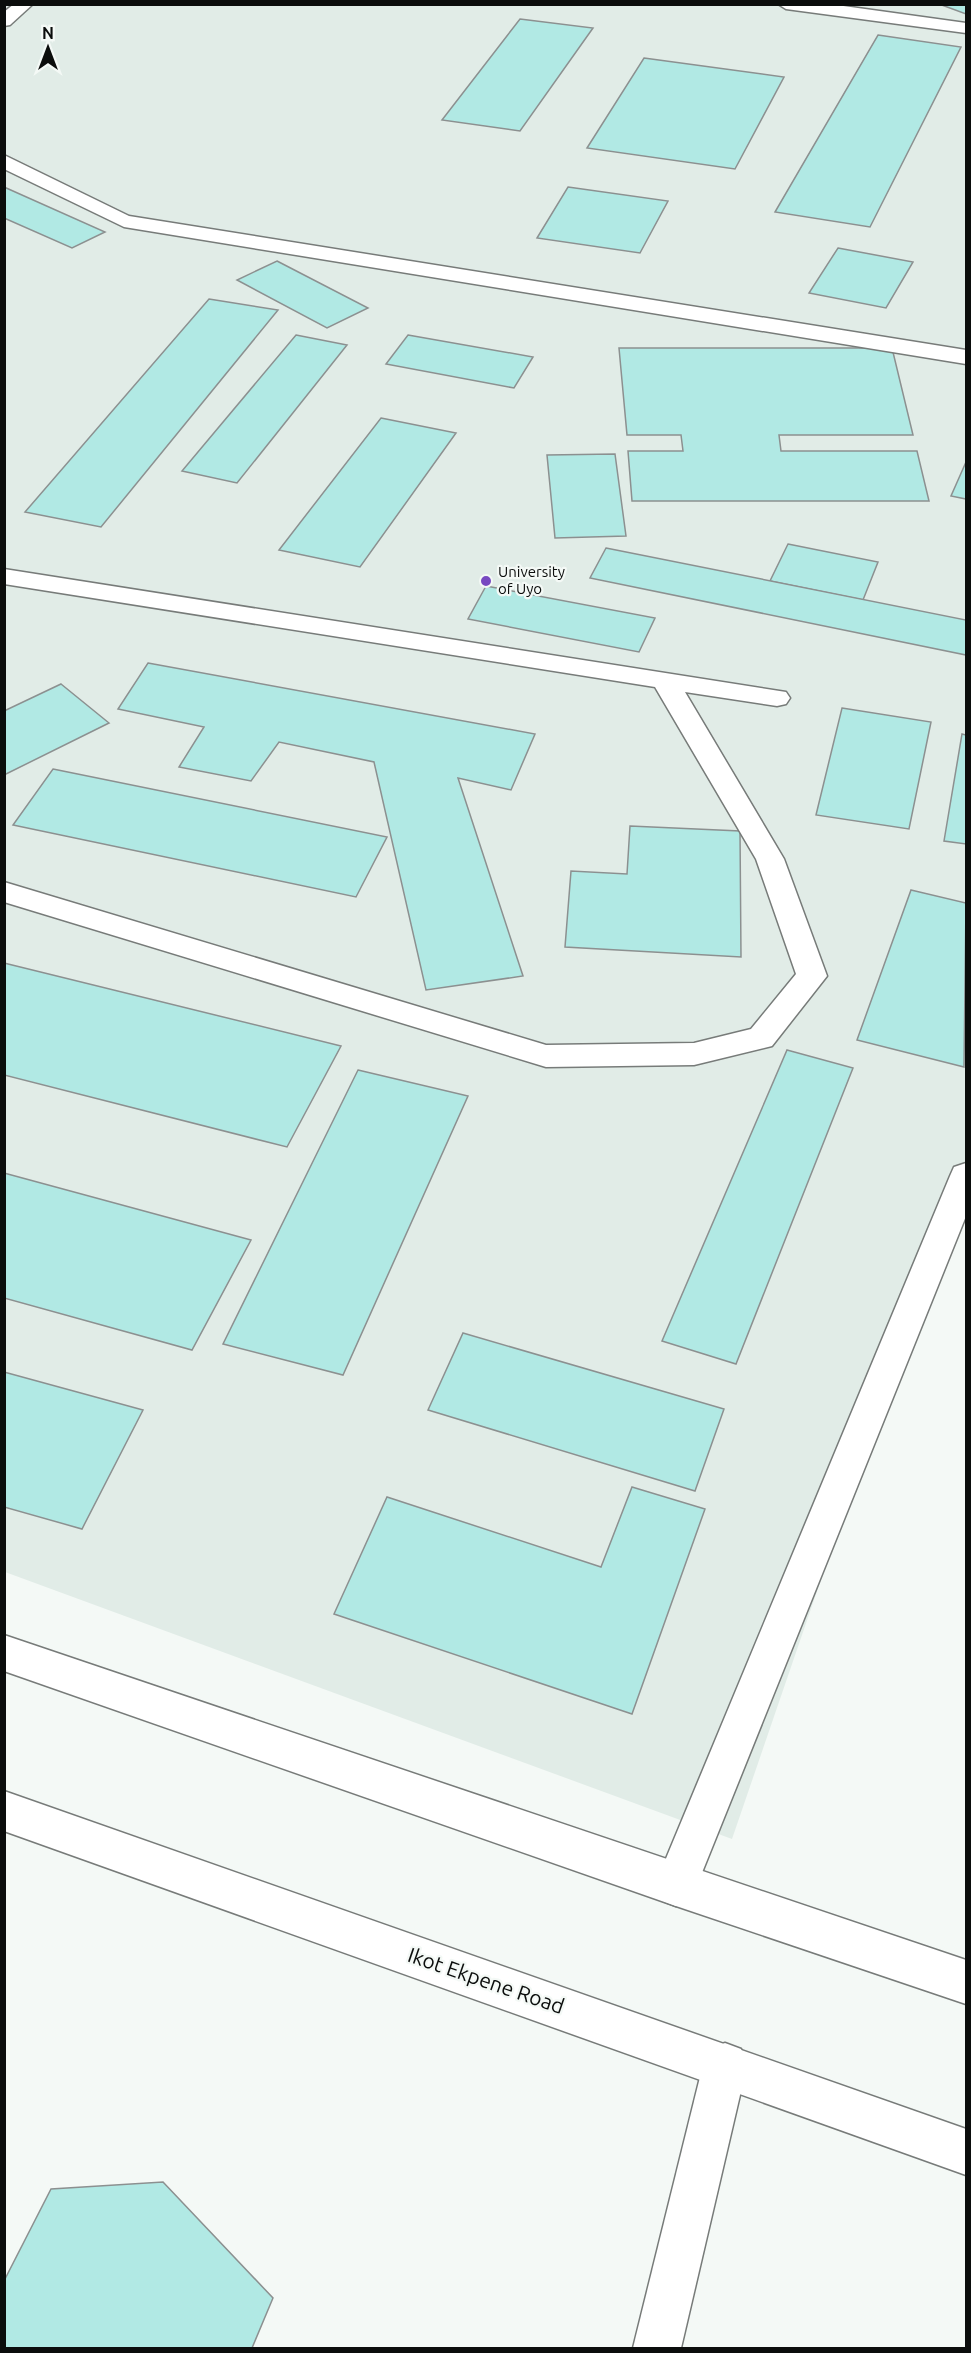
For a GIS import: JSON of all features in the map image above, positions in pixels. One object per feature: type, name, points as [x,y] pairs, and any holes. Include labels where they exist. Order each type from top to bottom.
[{"type":"main road","points":[[4,21],[25,4]]},
{"type":"main road","points":[[786,4],[966,28]]},
{"type":"main road","points":[[4,161],[124,221],[966,357]]},
{"type":"main road","points":[[4,576],[777,698]]},
{"type":"main road","points":[[4,892],[546,1056],[694,1054],[761,1038],[812,976],[770,859],[665,681]]},
{"type":"main road","points":[[676,1885],[966,1176]]},
{"type":"main road","points":[[4,1653],[676,1885],[966,1982]]},
{"type":"main road","name":"Ikot Ekpene Road","points":[[4,1811],[966,2152]]},
{"type":"main road","points":[[657,2349],[725,2066]]},
{"type":"shaded area","name":"University of Uyo","points":[[4,5],[966,5],[966,1157],[732,1839],[5,1572]]},
{"type":"building","points":[[939,4],[966,4],[966,14]]},
{"type":"building","points":[[520,19],[593,28],[520,131],[442,120]]},
{"type":"building","points":[[878,35],[961,47],[870,227],[775,212]]},
{"type":"building","points":[[644,58],[784,77],[735,169],[587,148]]},
{"type":"building","points":[[4,187],[105,232],[72,248],[4,218]]},
{"type":"building","points":[[568,187],[668,201],[640,253],[537,238]]},
{"type":"building","points":[[838,248],[913,262],[886,308],[809,293]]},
{"type":"building","points":[[277,261],[368,308],[327,328],[237,280]]},
{"type":"building","points":[[209,299],[278,310],[101,527],[25,512]]},
{"type":"building","points":[[296,335],[347,345],[237,483],[182,471]]},
{"type":"building","points":[[408,335],[533,357],[514,388],[386,364]]},
{"type":"building","points":[[619,348],[892,348],[913,435],[779,435],[781,451],[917,451],[929,501],[632,501],[628,451],[683,451],[681,435],[627,435]]},
{"type":"building","points":[[381,418],[456,433],[360,567],[279,550]]},
{"type":"building","points":[[615,454],[626,536],[555,538],[547,455]]},
{"type":"building","points":[[966,462],[966,499],[951,496]]},
{"type":"building","points":[[788,544],[878,562],[863,600],[770,581]]},
{"type":"building","points":[[606,548],[966,620],[966,655],[590,578]]},
{"type":"building","points":[[486,586],[655,618],[639,652],[468,619]]},
{"type":"building","points":[[148,663],[535,734],[511,790],[458,778],[523,976],[426,990],[374,762],[279,742],[251,781],[179,767],[204,727],[118,709]]},
{"type":"building","points":[[61,684],[109,723],[4,775],[4,711]]},
{"type":"building","points":[[842,708],[931,722],[909,829],[816,815]]},
{"type":"building","points":[[962,734],[966,735],[966,844],[944,841]]},
{"type":"building","points":[[53,769],[387,837],[356,897],[13,825]]},
{"type":"building","points":[[630,826],[740,831],[741,957],[565,947],[571,871],[627,874]]},
{"type":"building","points":[[911,890],[966,903],[964,1067],[857,1040]]},
{"type":"building","points":[[4,963],[341,1046],[287,1147],[4,1075]]},
{"type":"building","points":[[787,1050],[853,1068],[736,1364],[662,1341]]},
{"type":"building","points":[[358,1070],[468,1096],[343,1375],[223,1344]]},
{"type":"building","points":[[4,1173],[251,1240],[192,1350],[4,1298]]},
{"type":"building","points":[[463,1333],[724,1409],[695,1491],[428,1410]]},
{"type":"building","points":[[4,1372],[143,1410],[82,1529],[4,1507]]},
{"type":"building","points":[[632,1487],[705,1509],[632,1714],[334,1614],[387,1497],[601,1567]]},
{"type":"building","points":[[163,2182],[273,2298],[252,2348],[4,2348],[4,2281],[51,2189]]},
{"type":"place","name":"University of Uyo","points":[[486,581]]}]
